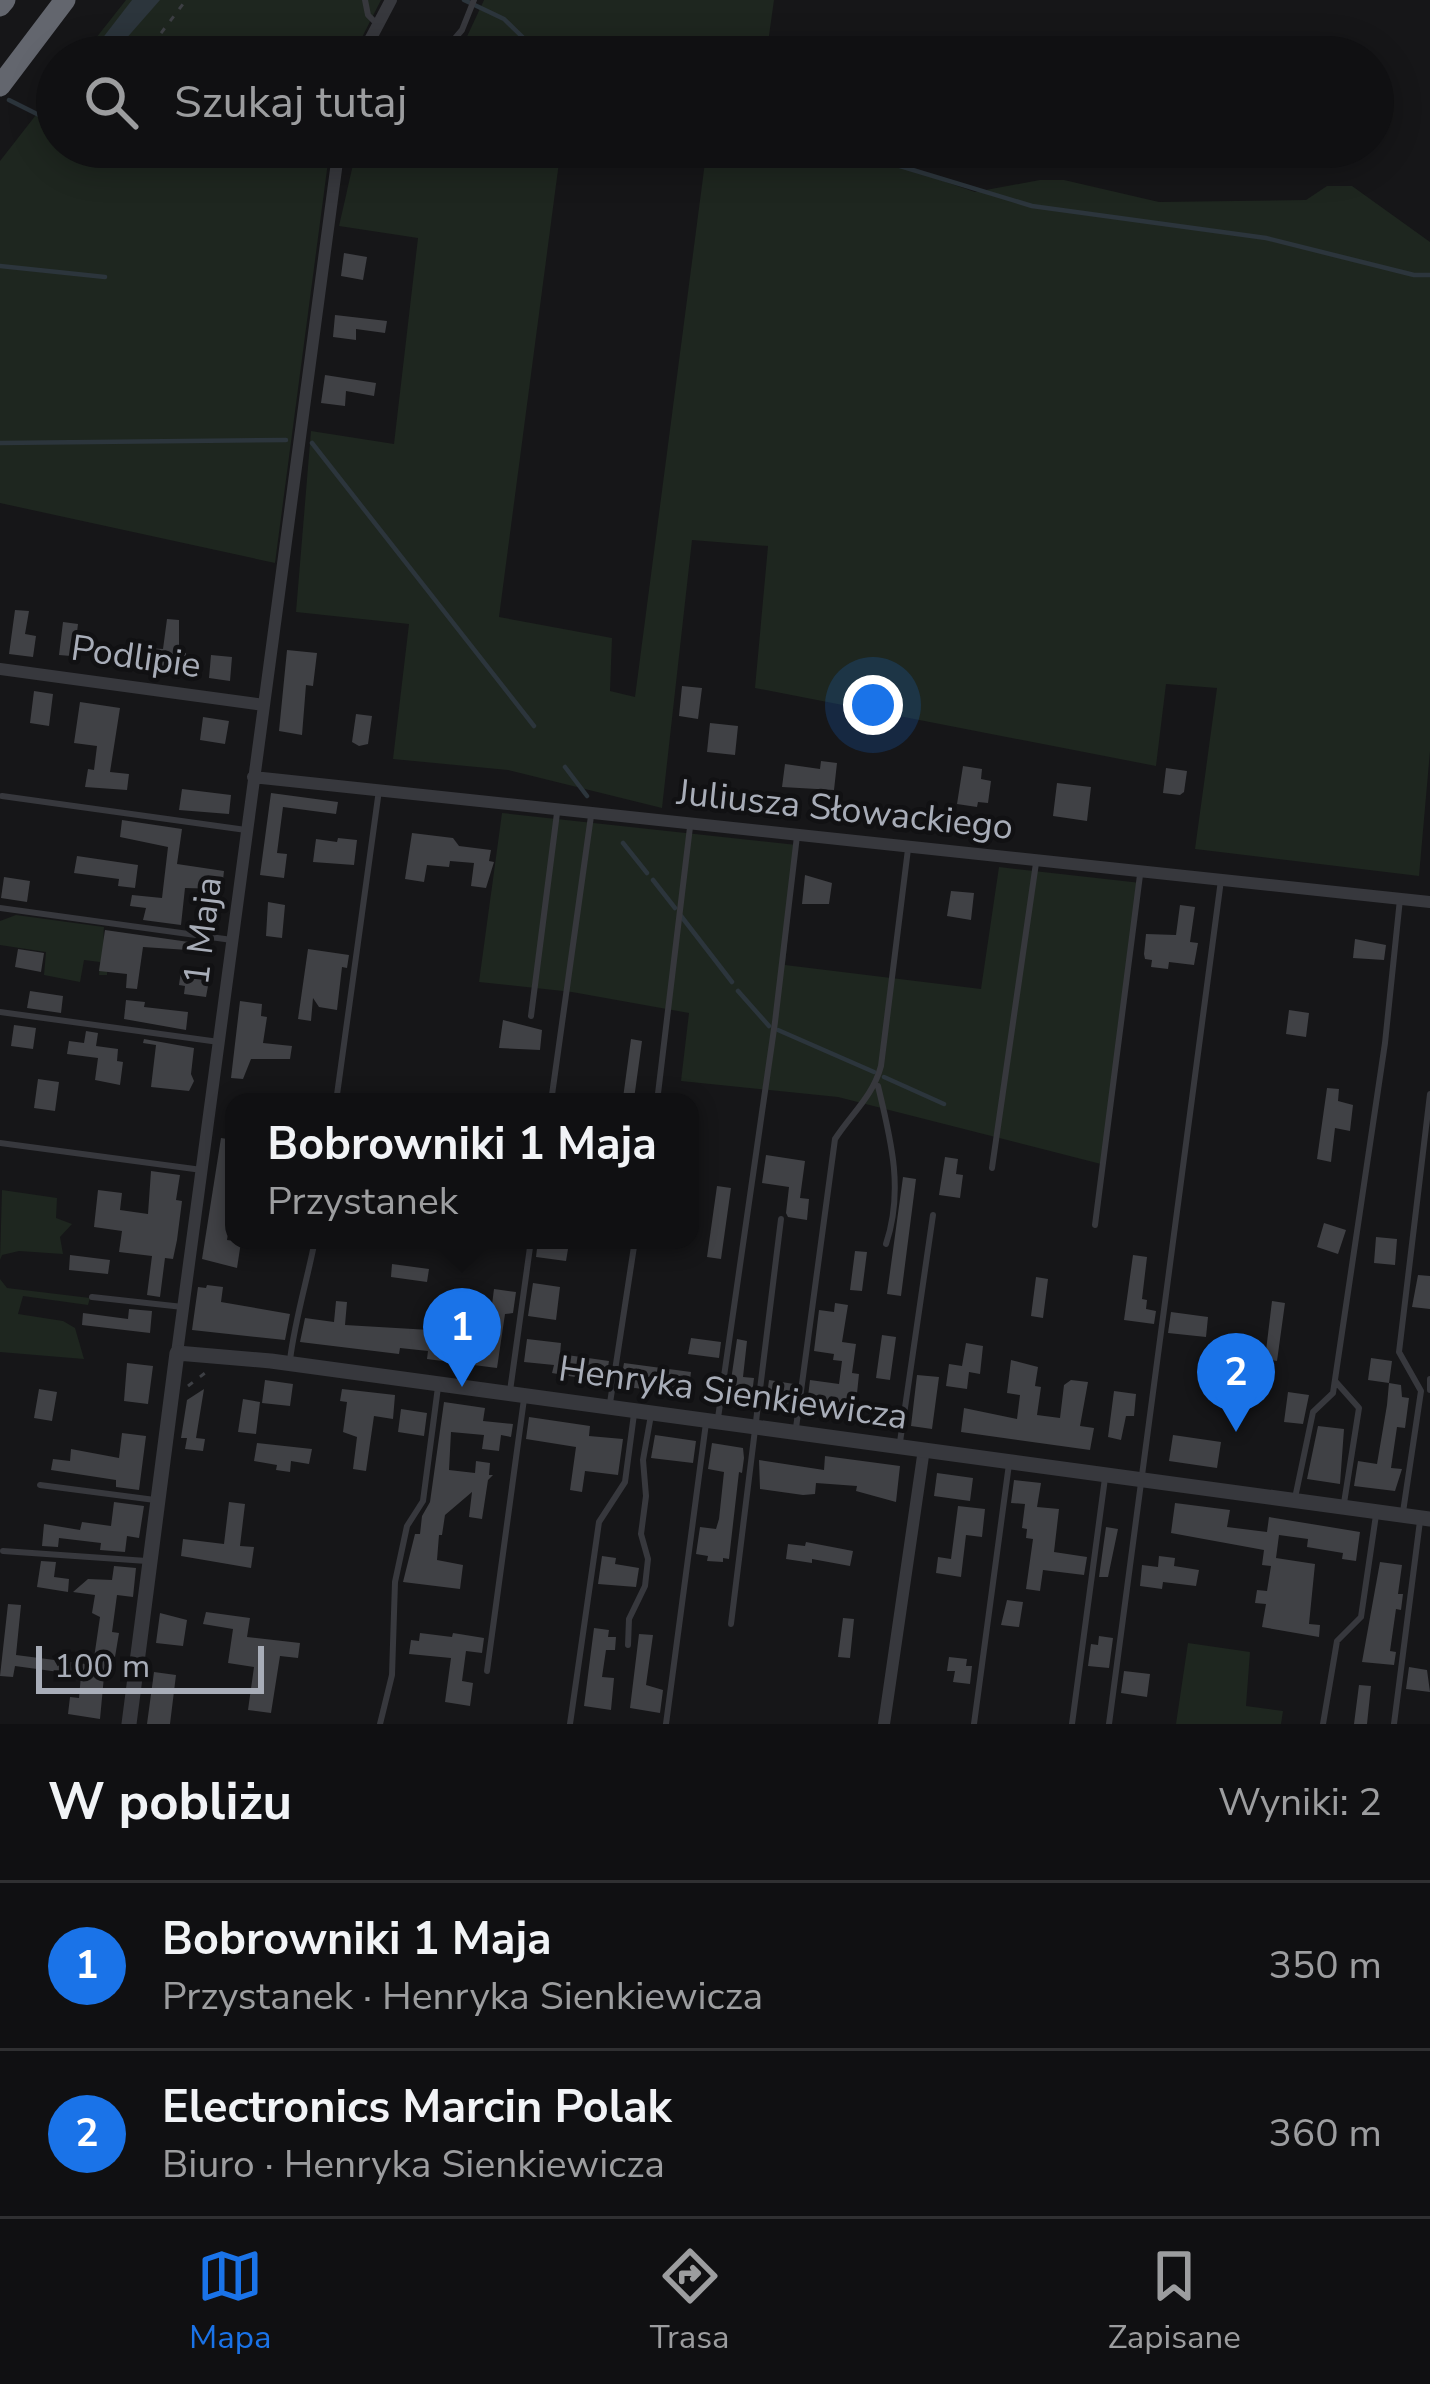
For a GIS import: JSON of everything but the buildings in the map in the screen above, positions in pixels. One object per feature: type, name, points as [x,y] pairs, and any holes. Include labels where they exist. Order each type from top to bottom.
[{"type":"highway","points":[[37,36],[64,0]]},
{"type":"highway","points":[[0,86],[36,38]]},
{"type":"street","points":[[371,36],[391,0]]},
{"type":"street","name":"1 Maja","points":[[128,1724],[336,168]]},
{"type":"street","name":"Podlipie","points":[[0,669],[264,705]]},
{"type":"street","name":"Juliusza Słowackiego","points":[[253,777],[1430,902]]},
{"type":"street","name":"Henryka Sienkiewicza","points":[[177,1353],[290,1363],[1425,1518]]},
{"type":"street","name":"Henryka Sienkiewicza","points":[[884,1724],[924,1449]]},
{"type":"lane","points":[[364,0],[368,15],[377,24]]},
{"type":"lane","points":[[457,36],[474,0]]},
{"type":"lane","points":[[337,1093],[379,790]]},
{"type":"lane","points":[[2,796],[246,830]]},
{"type":"lane","points":[[531,1016],[557,809]]},
{"type":"lane","points":[[552,1093],[591,813]]},
{"type":"lane","points":[[658,1093],[691,824]]},
{"type":"lane","points":[[666,1724],[775,1022],[797,835]]},
{"type":"lane","points":[[795,1432],[835,1139],[877,1082],[908,847]]},
{"type":"lane","points":[[992,1168],[1036,860]]},
{"type":"lane","points":[[1094,1225],[1140,871]]},
{"type":"lane","points":[[1108,1724],[1220,880]]},
{"type":"lane","points":[[1294,1500],[1313,1412],[1333,1393],[1385,1043],[1400,899]]},
{"type":"lane","points":[[0,908],[232,940]]},
{"type":"lane","points":[[0,1012],[219,1042]]},
{"type":"lane","points":[[877,1082],[897,1179],[894,1220],[886,1244]]},
{"type":"lane","points":[[1402,1515],[1421,1391],[1399,1352],[1430,1094]]},
{"type":"lane","points":[[0,1143],[202,1170]]},
{"type":"lane","points":[[900,1445],[933,1216]]},
{"type":"lane","points":[[731,1624],[781,1219]]},
{"type":"lane","points":[[290,1363],[295,1316],[313,1249]]},
{"type":"lane","points":[[487,1671],[530,1249]]},
{"type":"lane","points":[[610,1406],[634,1249]]},
{"type":"lane","points":[[92,1297],[183,1307]]},
{"type":"lane","points":[[1430,1379],[1430,1390]]},
{"type":"lane","points":[[1335,1381],[1359,1408],[1343,1507]]},
{"type":"lane","points":[[380,1724],[392,1675],[395,1582],[406,1526],[423,1501],[438,1383]]},
{"type":"lane","points":[[628,1645],[629,1619],[645,1586],[648,1559],[641,1534],[646,1496],[643,1411]]},
{"type":"lane","points":[[570,1724],[599,1522],[625,1482],[643,1411]]},
{"type":"lane","points":[[974,1724],[1010,1460]]},
{"type":"lane","points":[[1072,1724],[1106,1474]]},
{"type":"lane","points":[[40,1485],[158,1500]]},
{"type":"lane","points":[[1323,1724],[1337,1641],[1361,1617],[1376,1512]]},
{"type":"lane","points":[[1394,1724],[1425,1518]]},
{"type":"lane","points":[[3,1550],[150,1562]]},
{"type":"path","points":[[159,36],[186,0]]},
{"type":"shaded area","points":[[126,0],[381,0],[363,36],[98,36]]},
{"type":"shaded area","points":[[132,0],[160,0],[128,36],[104,36]]},
{"type":"shaded area","points":[[484,0],[774,0],[769,36],[467,36]]},
{"type":"shaded area","points":[[36,115],[36,168],[327,168],[275,563],[0,503],[0,161]]},
{"type":"shaded area","points":[[352,168],[558,168],[499,617],[612,638],[610,691],[635,697],[704,168],[905,168],[975,192],[1064,180],[1159,202],[1306,200],[1327,186],[1352,186],[1430,242],[1430,751],[1419,876],[1195,849],[1217,688],[1166,684],[1156,766],[755,688],[768,546],[692,540],[662,808],[508,770],[393,759],[409,624],[296,612],[311,431],[394,444],[418,238],[339,226]]},
{"type":"shaded area","points":[[502,813],[797,845],[785,965],[981,989],[999,867],[1141,883],[1101,1164],[838,1097],[681,1081],[689,1013],[572,992],[479,982]]},
{"type":"shaded area","points":[[16,915],[104,927],[107,975],[99,975],[100,962],[84,960],[80,982],[44,975],[46,952],[0,945],[0,921]]},
{"type":"shaded area","points":[[2,1190],[57,1198],[56,1218],[72,1224],[60,1237],[63,1254],[19,1251],[2,1255],[0,1260]]},
{"type":"shaded area","points":[[0,1279],[7,1288],[90,1298],[88,1305],[23,1296],[18,1314],[63,1321],[75,1328],[84,1359],[0,1352]]},
{"type":"shaded area","points":[[1188,1643],[1250,1652],[1246,1706],[1283,1711],[1281,1724],[1176,1724]]},
{"type":"waterway","points":[[464,0],[504,19],[521,36]]},
{"type":"waterway","points":[[9,100],[36,114]]},
{"type":"waterway","points":[[906,168],[1032,206],[1266,238],[1430,275]]},
{"type":"waterway","points":[[0,266],[105,277]]},
{"type":"waterway","points":[[0,443],[286,440]]},
{"type":"waterway","points":[[312,443],[534,726]]},
{"type":"waterway","points":[[565,767],[587,796]]},
{"type":"waterway","points":[[623,843],[647,873]]},
{"type":"waterway","points":[[653,880],[675,908]]},
{"type":"waterway","points":[[681,916],[732,982]]},
{"type":"waterway","points":[[738,991],[769,1026]]},
{"type":"waterway","points":[[778,1030],[874,1072]]},
{"type":"waterway","points":[[884,1077],[944,1104]]},
{"type":"place","name":"Bobrowniki 1 Maja","points":[[462,1387]]},
{"type":"place","name":"Electronics Marcin Polak","points":[[1236,1432]]}]
